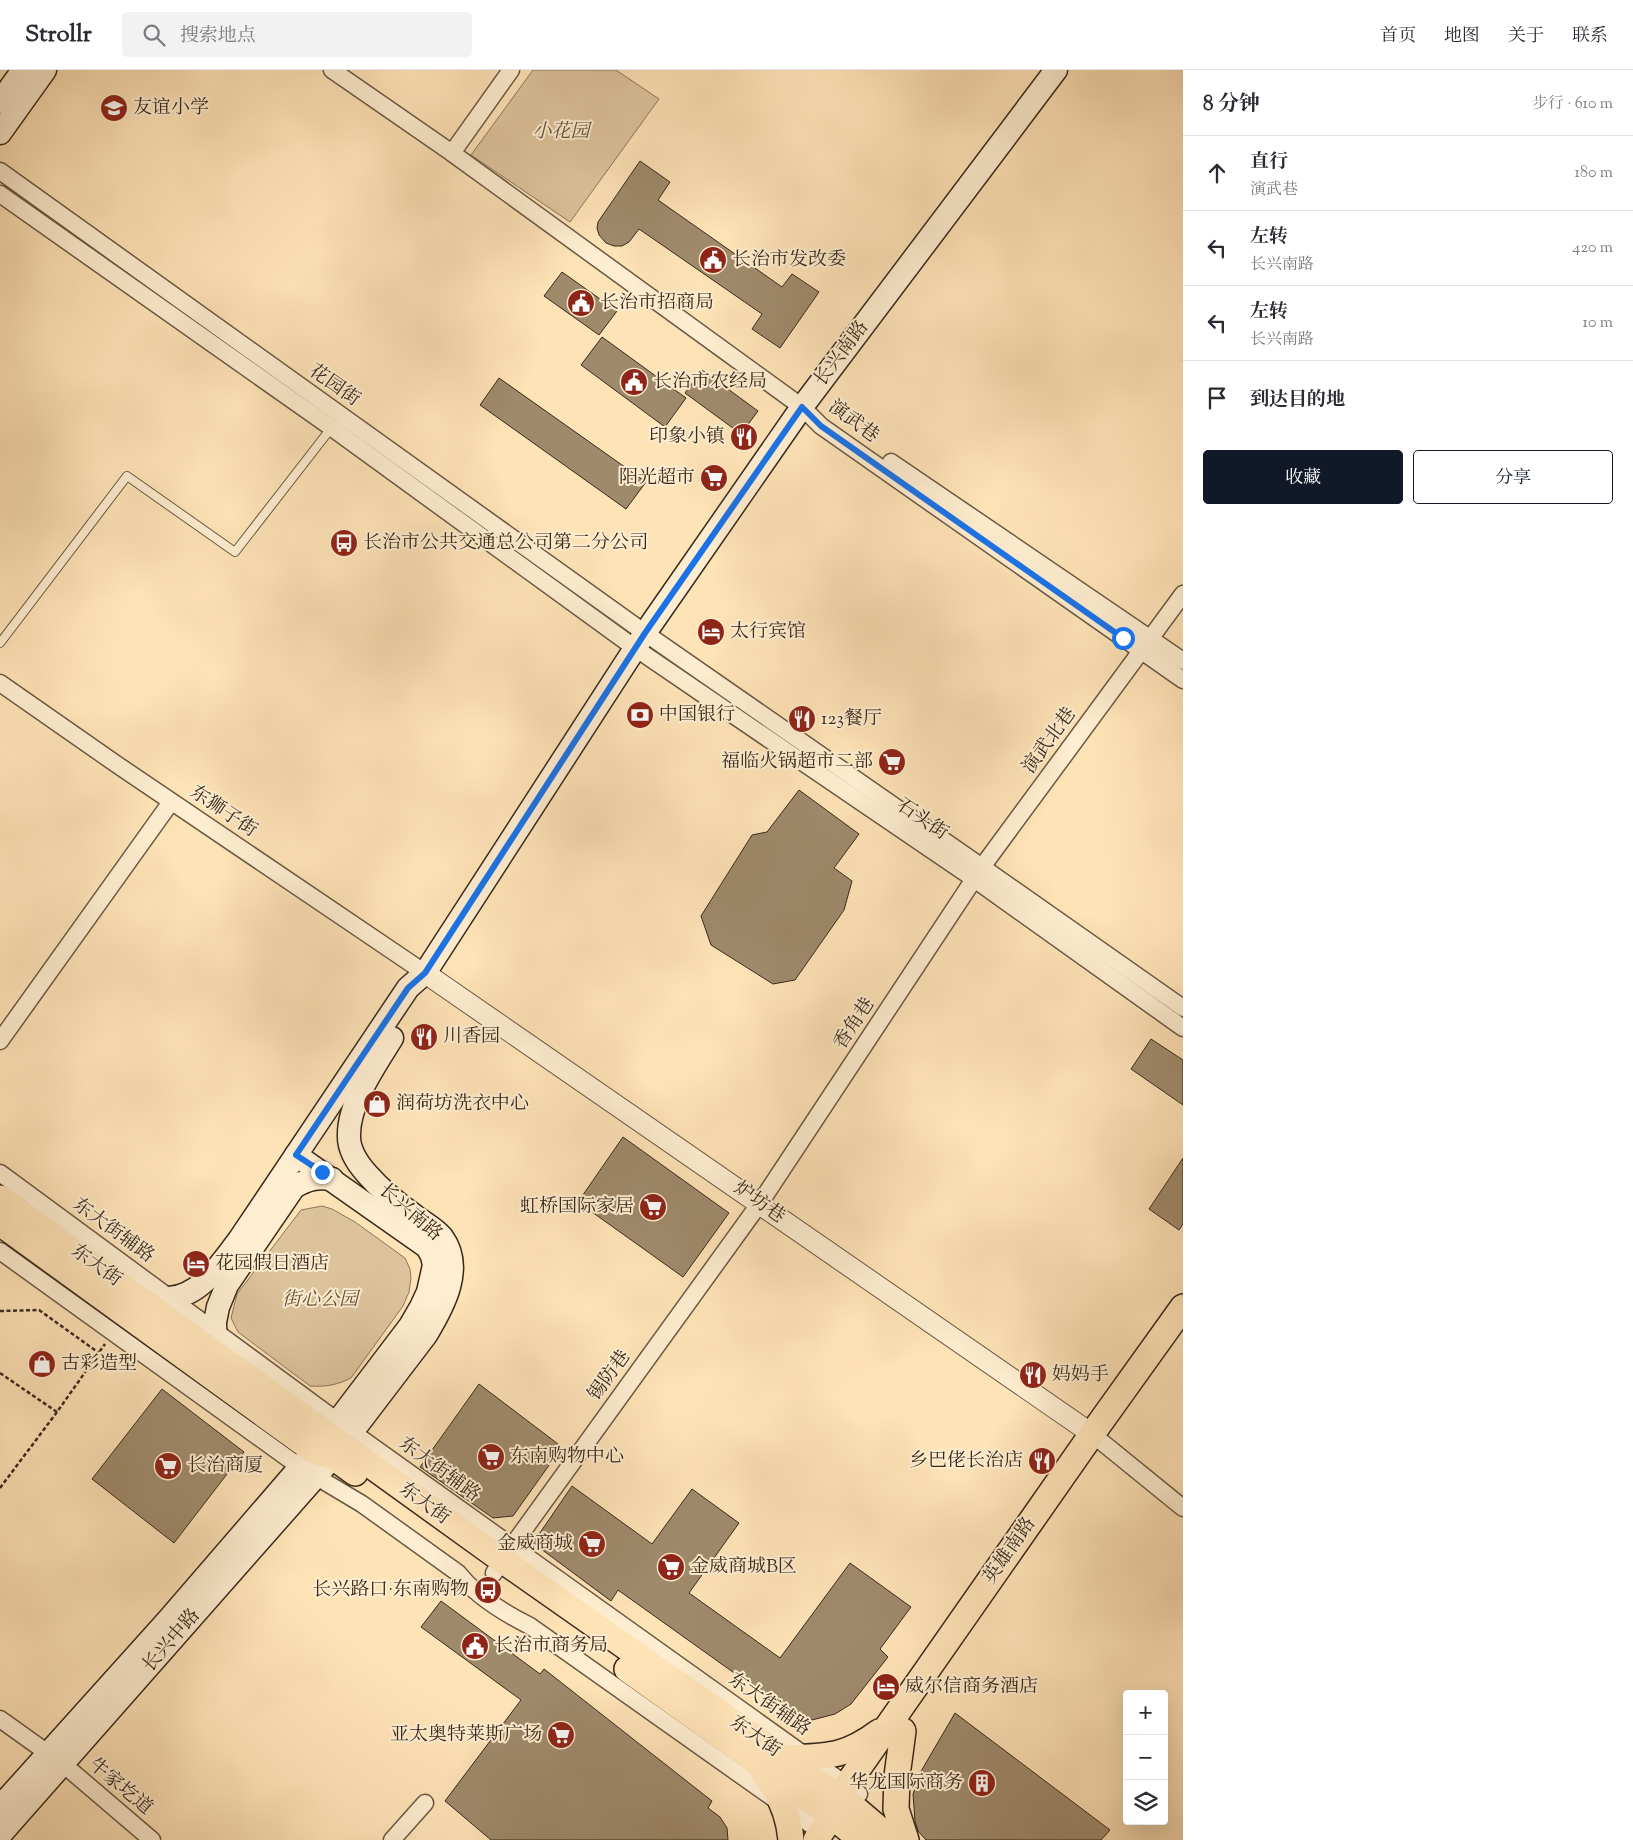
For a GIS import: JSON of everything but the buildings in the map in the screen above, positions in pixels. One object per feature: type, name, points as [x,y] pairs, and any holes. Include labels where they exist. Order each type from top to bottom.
[{"type":"main road","points":[[0,102],[23,70]]},
{"type":"main road","points":[[0,133],[44,70]]},
{"type":"main road","name":"长兴南路","points":[[138,1296],[170,1298],[186,1294],[214,1273],[239,1240],[408,988],[425,973],[640,640],[802,407],[1056,70]]},
{"type":"main road","name":"长兴南路","points":[[328,1448],[426,1335],[438,1316],[451,1280],[452,1264],[449,1250],[442,1236],[397,1203],[362,1169],[352,1152],[349,1134],[352,1113],[364,1085],[418,996],[425,973]]},
{"type":"main road","name":"长兴南路","points":[[296,1155],[427,1247],[434,1265],[428,1292],[410,1326],[328,1448]]},
{"type":"main road","points":[[215,1343],[218,1307],[227,1285],[294,1187],[308,1179],[332,1180]]},
{"type":"main road","name":"东大街","points":[[0,1198],[138,1296],[215,1343],[328,1448]]},
{"type":"main road","name":"东大街","points":[[0,1223],[328,1448],[502,1560],[796,1758],[838,1810]]},
{"type":"main road","name":"英雄南路","points":[[838,1810],[1099,1439],[1183,1307]]},
{"type":"main road","name":"英雄南路","points":[[1099,1439],[1183,1336]]},
{"type":"main road","name":"长兴中路","points":[[0,1835],[56,1759],[328,1448]]},
{"type":"main road","name":"东大街","points":[[502,1560],[748,1755],[838,1810]]},
{"type":"main road","points":[[796,1758],[832,1756],[854,1749],[896,1728],[896,1809],[906,1840]]},
{"type":"main road","points":[[748,1755],[768,1779],[782,1803],[790,1822],[791,1840]]},
{"type":"main road","name":"长兴中路","points":[[0,1808],[56,1759]]},
{"type":"main road","points":[[838,1810],[861,1840]]},
{"type":"main road","points":[[838,1810],[892,1840]]},
{"type":"street","name":"演武巷","points":[[332,70],[452,153],[802,407],[831,420],[1146,645],[1183,680]]},
{"type":"street","points":[[452,153],[511,70]]},
{"type":"street","name":"花园街","points":[[0,171],[338,423],[640,640]]},
{"type":"street","name":"花园街","points":[[0,194],[338,423]]},
{"type":"street","name":"演武北巷","points":[[978,873],[1183,594]]},
{"type":"street","name":"石头街","points":[[640,640],[978,873],[1183,1008]]},
{"type":"street","name":"演武巷","points":[[1146,645],[1183,661]]},
{"type":"street","name":"东狮子街","points":[[0,683],[425,973]]},
{"type":"street","points":[[0,1041],[172,802]]},
{"type":"street","name":"石头街","points":[[978,873],[1183,1028]]},
{"type":"street","name":"香角巷","points":[[760,1204],[978,873]]},
{"type":"street","name":"炉坊巷","points":[[425,973],[1099,1439]]},
{"type":"street","name":"东大街辅路","points":[[0,1173],[170,1298],[215,1343]]},
{"type":"street","name":"锡防巷","points":[[502,1560],[760,1204]]},
{"type":"street","points":[[0,1251],[114,1333],[328,1448],[362,1504],[458,1573],[468,1585],[498,1607],[538,1631],[782,1803],[838,1810]]},
{"type":"street","points":[[1099,1439],[1183,1508]]},
{"type":"street","name":"牛家圪道","points":[[0,1719],[56,1759],[147,1838]]},
{"type":"street","points":[[392,1840],[425,1803]]},
{"type":"lane","points":[[0,643],[127,476],[235,552],[338,423]]},
{"type":"path","points":[[0,1311],[39,1310],[98,1353]]},
{"type":"path","points":[[0,1488],[114,1333]]},
{"type":"path","points":[[0,1373],[57,1412]]},
{"type":"green space","name":"小花园","points":[[533,70],[616,70],[659,99],[570,222],[471,155]]},
{"type":"green space","name":"街心公园","points":[[322,1206],[332,1209],[355,1222],[405,1258],[410,1269],[411,1278],[409,1292],[403,1306],[351,1378],[331,1385],[310,1386],[238,1332],[231,1318],[237,1294],[301,1210]]},
{"type":"place","name":"友谊小学","points":[[114,108]]},
{"type":"place","name":"长治市发改委","points":[[713,260]]},
{"type":"place","name":"长治市招商局","points":[[581,303]]},
{"type":"place","name":"长治市农经局","points":[[634,382]]},
{"type":"place","name":"印象小镇","points":[[744,437]]},
{"type":"place","name":"阳光超市","points":[[714,478]]},
{"type":"place","name":"长治市公共交通总公司第二分公司","points":[[344,543]]},
{"type":"place","name":"太行宾馆","points":[[711,632]]},
{"type":"place","name":"中国银行","points":[[640,715]]},
{"type":"place","name":"123餐厅","points":[[802,719]]},
{"type":"place","name":"福临火锅超市二部","points":[[892,762]]},
{"type":"place","name":"川香园","points":[[424,1037]]},
{"type":"place","name":"润荷坊洗衣中心","points":[[377,1104]]},
{"type":"place","name":"虹桥国际家居","points":[[653,1207]]},
{"type":"place","name":"花园假日酒店","points":[[196,1264]]},
{"type":"place","name":"古彩造型","points":[[42,1364]]},
{"type":"place","name":"妈妈手","points":[[1033,1375]]},
{"type":"place","name":"东南购物中心","points":[[491,1457]]},
{"type":"place","name":"乡巴佬长治店","points":[[1042,1461]]},
{"type":"place","name":"长治商厦","points":[[168,1466]]},
{"type":"place","name":"金威商城","points":[[592,1544]]},
{"type":"place","name":"金威商城B区","points":[[671,1567]]},
{"type":"place","name":"长兴路口·东南购物","points":[[488,1590]]},
{"type":"place","name":"长治市商务局","points":[[475,1646]]},
{"type":"place","name":"威尔信商务酒店","points":[[886,1687]]},
{"type":"place","name":"亚太奥特莱斯广场","points":[[561,1735]]},
{"type":"place","name":"华龙国际商务","points":[[982,1783]]},
{"type":"route","points":[[322,1172],[296,1155],[408,988],[425,973],[645,633],[802,407],[821,426],[1123,638]]}]
